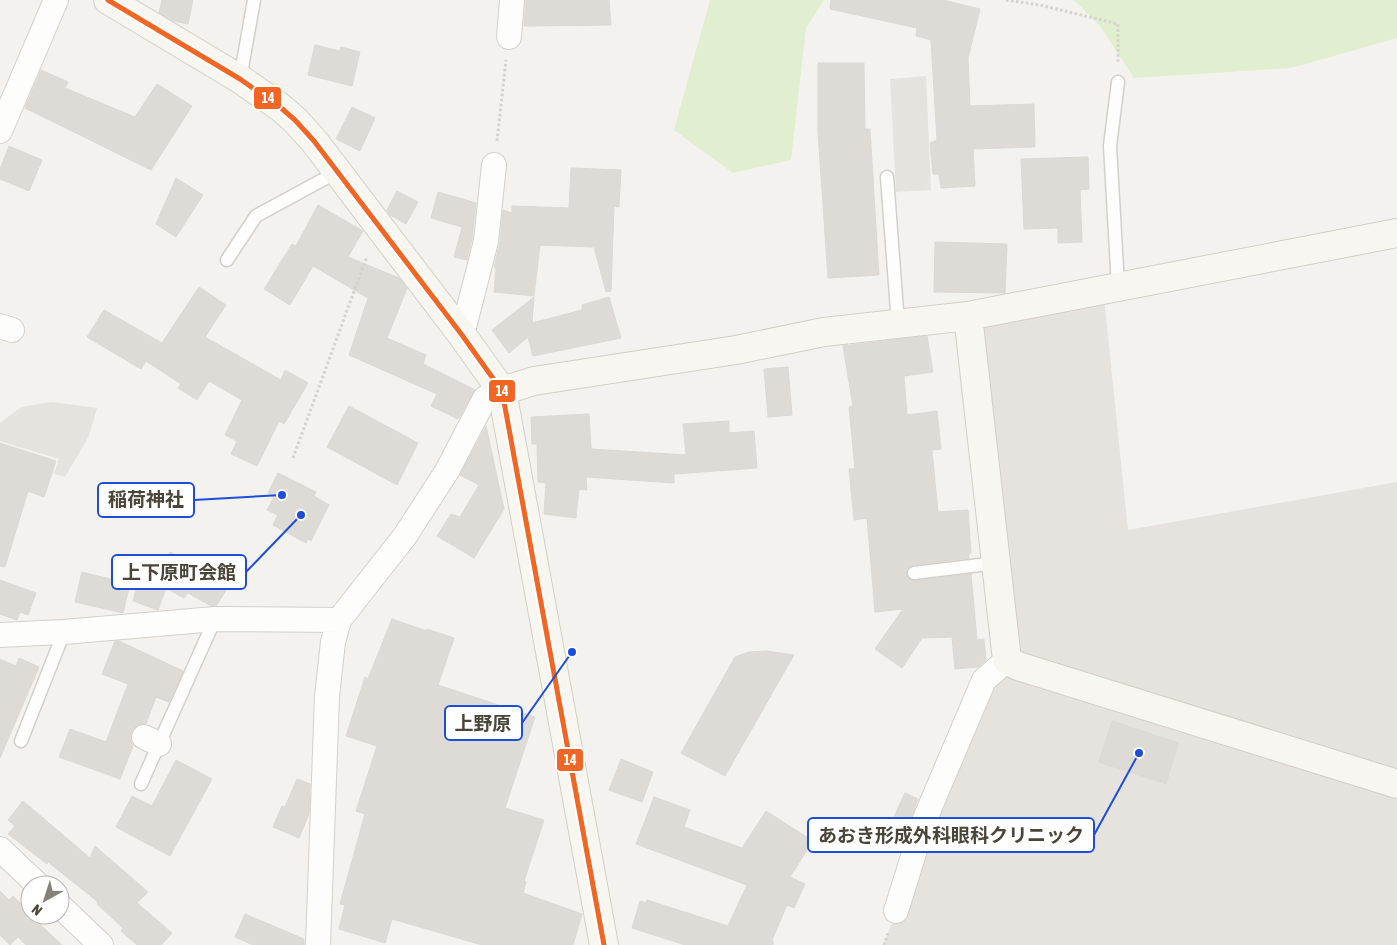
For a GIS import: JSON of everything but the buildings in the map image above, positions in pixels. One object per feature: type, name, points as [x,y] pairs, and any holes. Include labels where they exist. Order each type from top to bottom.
[{"type":"street","points":[[0,131],[56,0]]},
{"type":"street","points":[[508,37],[512,0]]},
{"type":"street","points":[[122,4],[240,80],[280,107],[295,120],[314,141],[462,335],[502,391],[604,945]]},
{"type":"street","points":[[462,335],[486,241],[494,165]]},
{"type":"street","points":[[318,945],[327,696],[333,642],[339,620],[405,536],[447,471],[484,398],[534,381],[736,350],[824,332],[968,316],[1397,233]]},
{"type":"street","points":[[968,316],[1007,660]]},
{"type":"street","points":[[0,635],[64,632],[215,619],[339,620]]},
{"type":"street","points":[[1007,660],[1018,666],[1397,784]]},
{"type":"street","points":[[896,911],[924,821],[984,680],[1007,660]]},
{"type":"street","points":[[0,849],[27,875]]},
{"type":"street","points":[[70,916],[101,945]]},
{"type":"lane","points":[[240,80],[254,0]]},
{"type":"lane","points":[[1118,82],[1110,146],[1118,286]]},
{"type":"lane","points":[[227,260],[256,216],[337,172]]},
{"type":"lane","points":[[888,177],[898,324]]},
{"type":"lane","points":[[914,573],[996,563]]},
{"type":"lane","points":[[141,784],[152,741],[215,619]]},
{"type":"lane","points":[[21,741],[64,632]]},
{"type":"path","points":[[1006,0],[1040,5],[1118,24],[1118,82]]},
{"type":"path","points":[[500,114],[508,37]]},
{"type":"path","points":[[293,458],[373,239],[380,228]]},
{"type":"shaded area","points":[[926,76],[931,190],[896,192],[890,79]]},
{"type":"shaded area","points":[[1103,288],[1128,530],[1397,482],[1397,945],[884,945],[924,821],[1007,660],[968,316]]},
{"type":"shaded area","points":[[52,402],[97,408],[89,436],[65,477],[54,474],[59,459],[0,441],[0,423],[21,407]]},
{"type":"green space","points":[[710,0],[824,0],[806,28],[791,160],[733,173],[674,130]]},
{"type":"green space","points":[[1074,0],[1397,0],[1397,38],[1291,68],[1134,78],[1100,26]]},
{"type":"transit line","name":"14","points":[[108,0],[240,79],[295,120],[314,141],[462,335],[502,391],[604,945]]},
{"type":"place","name":"稲荷神社","points":[[282,495]]},
{"type":"place","name":"上下原町会館","points":[[301,515]]},
{"type":"place","name":"上野原","points":[[572,652]]},
{"type":"place","name":"あおき形成外科眼科クリニック","points":[[1139,753]]}]
